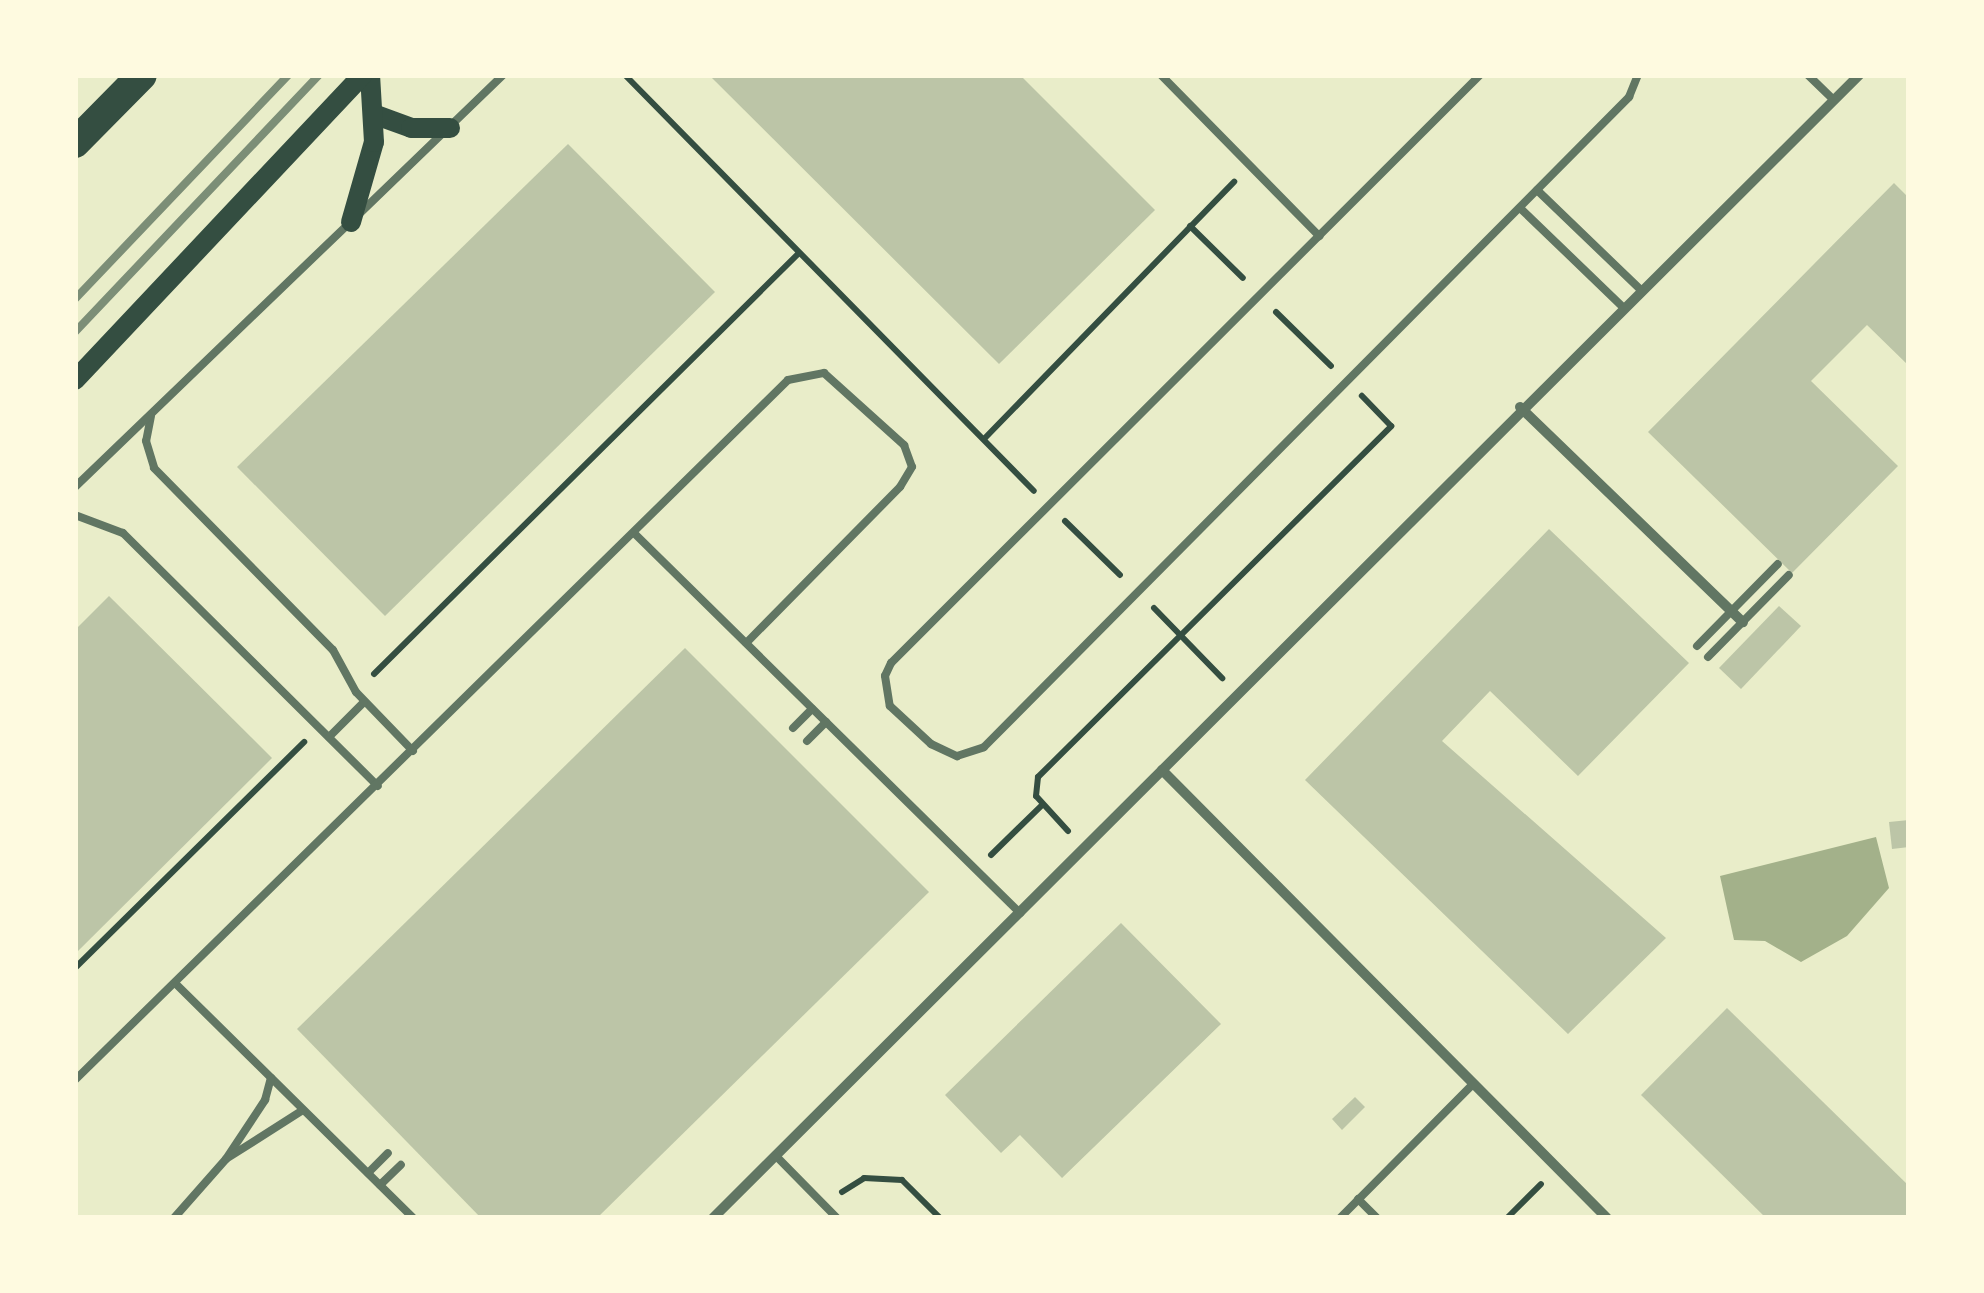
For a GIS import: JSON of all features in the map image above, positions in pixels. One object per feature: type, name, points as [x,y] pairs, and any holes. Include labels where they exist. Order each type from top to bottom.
[{"type":"highway","points":[[76,142],[142,75]]},
{"type":"main road","points":[[75,380],[362,75]]},
{"type":"main road","points":[[350,222],[368,168],[376,116],[370,75]]},
{"type":"main road","points":[[376,116],[412,128],[450,128]]},
{"type":"street","points":[[712,1218],[1640,288],[1860,75]]},
{"type":"street","points":[[1520,408],[1744,622]]},
{"type":"street","points":[[1162,770],[1607,1218]]},
{"type":"lane","points":[[75,487],[503,75]]},
{"type":"lane","points":[[1161,75],[1319,236]]},
{"type":"lane","points":[[1480,75],[890,663],[885,676],[890,706],[943,752],[971,754],[1138,592],[1629,97],[1638,75]]},
{"type":"lane","points":[[1808,75],[1834,100]]},
{"type":"lane","points":[[1537,190],[1640,288]]},
{"type":"lane","points":[[1520,208],[1622,306]]},
{"type":"lane","points":[[75,1080],[178,985],[799,374],[835,379],[904,445],[908,478],[746,643]]},
{"type":"lane","points":[[151,414],[146,441],[154,468],[333,650],[356,692],[413,751]]},
{"type":"lane","points":[[75,515],[123,533],[378,786]]},
{"type":"lane","points":[[634,533],[1020,913]]},
{"type":"lane","points":[[1697,646],[1778,564]]},
{"type":"lane","points":[[1708,657],[1789,575]]},
{"type":"lane","points":[[329,737],[364,702]]},
{"type":"lane","points":[[793,728],[812,708]]},
{"type":"lane","points":[[807,741],[826,722]]},
{"type":"lane","points":[[178,985],[413,1218]]},
{"type":"lane","points":[[226,1160],[232,1142],[265,1100],[271,1078]]},
{"type":"lane","points":[[1340,1218],[1473,1084]]},
{"type":"lane","points":[[174,1218],[226,1160],[304,1110]]},
{"type":"lane","points":[[368,1173],[388,1153]]},
{"type":"lane","points":[[776,1156],[837,1218]]},
{"type":"lane","points":[[380,1185],[401,1164]]},
{"type":"lane","points":[[1358,1200],[1377,1218]]},
{"type":"path","points":[[624,75],[1238,694]]},
{"type":"path","points":[[1909,101],[1909,130]]},
{"type":"path","points":[[984,440],[1250,166]]},
{"type":"path","points":[[356,692],[799,252]]},
{"type":"path","points":[[75,968],[319,727]]},
{"type":"path","points":[[976,870],[1042,804]]},
{"type":"path","points":[[1506,1218],[1558,1168]]},
{"type":"path","points":[[826,1208],[850,1183],[890,1177],[940,1218]]},
{"type":"shaded area","points":[[1876,837],[1889,888],[1847,936],[1801,962],[1765,941],[1734,940],[1720,876]]},
{"type":"building","points":[[709,75],[1020,75],[1155,210],[999,364]]},
{"type":"building","points":[[568,144],[715,292],[385,616],[237,467]]},
{"type":"building","points":[[1894,183],[1909,198],[1909,366],[1867,325],[1811,381],[1898,466],[1792,573],[1648,432]]},
{"type":"building","points":[[1549,529],[1689,663],[1578,776],[1490,691],[1442,741],[1666,938],[1568,1034],[1305,780]]},
{"type":"building","points":[[109,596],[272,758],[75,954],[75,630]]},
{"type":"building","points":[[1779,606],[1801,626],[1741,689],[1719,668]]},
{"type":"building","points":[[685,648],[929,892],[597,1218],[481,1218],[297,1029]]},
{"type":"building","points":[[1909,820],[1909,847],[1892,849],[1889,822]]},
{"type":"building","points":[[1121,923],[1221,1024],[1062,1178],[1020,1135],[1001,1153],[945,1095]]},
{"type":"building","points":[[1727,1008],[1909,1186],[1909,1218],[1766,1218],[1641,1095]]},
{"type":"building","points":[[1355,1097],[1365,1107],[1342,1130],[1332,1119]]},
{"type":"railway","points":[[75,299],[288,75]]},
{"type":"railway","points":[[75,332],[319,75]]}]
